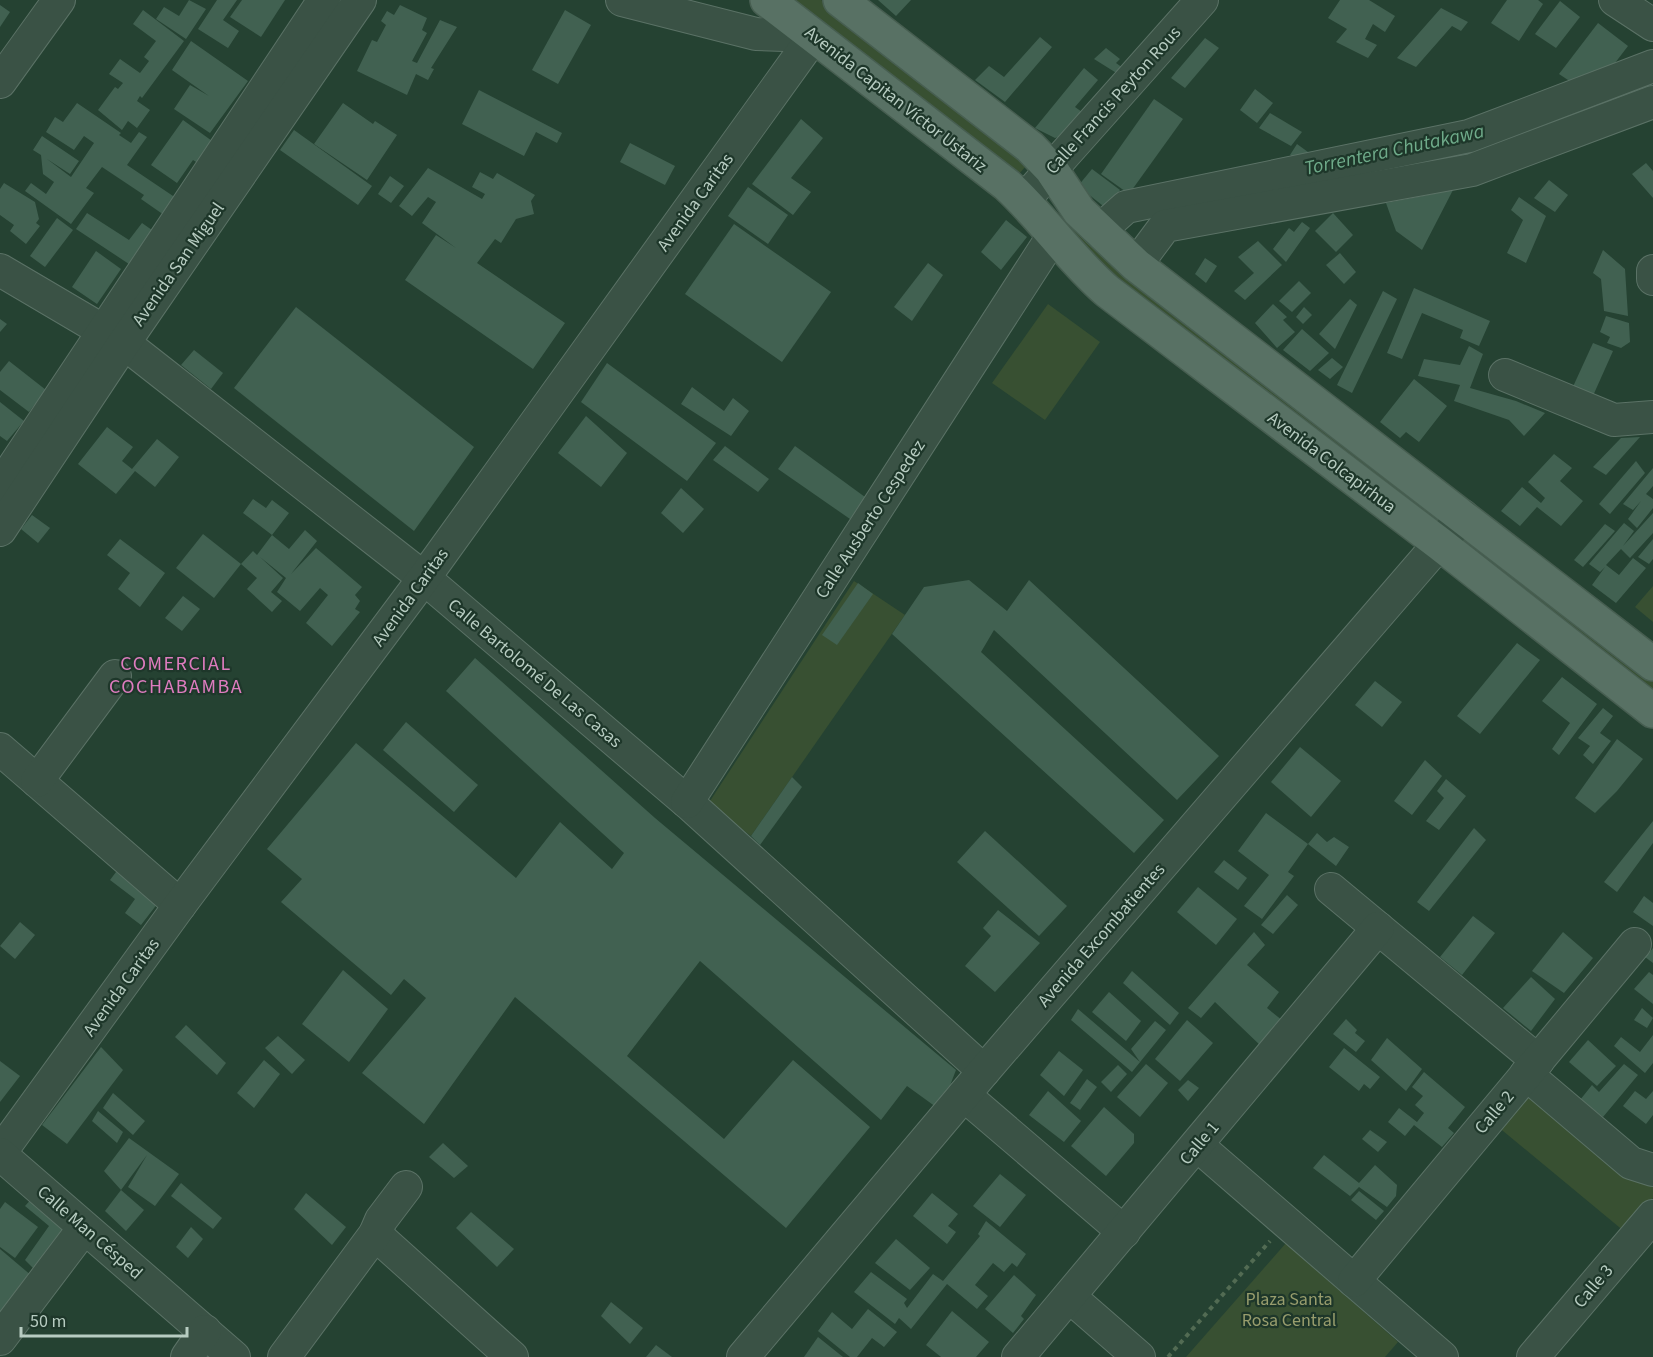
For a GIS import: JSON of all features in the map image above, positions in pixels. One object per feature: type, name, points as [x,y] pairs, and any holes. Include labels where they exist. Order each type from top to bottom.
[{"type":"main road","name":"Avenida Capitan Víctor Ustariz","points":[[767,0],[1024,200]]},
{"type":"main road","points":[[840,0],[1030,147],[1051,169]]},
{"type":"main road","name":"Avenida Colcapirhua","points":[[1051,169],[1074,205],[1136,265],[1653,664]]},
{"type":"main road","name":"Avenida Colcapirhua","points":[[1024,200],[1076,262],[1107,291],[1440,544],[1653,711]]},
{"type":"street","points":[[0,82],[59,0]]},
{"type":"street","name":"Avenida San Miguel","points":[[0,531],[115,337],[324,0]]},
{"type":"street","name":"Avenida San Miguel","points":[[0,487],[115,337],[360,0]]},
{"type":"street","points":[[622,0],[756,34],[814,36]]},
{"type":"street","name":"Calle Francis Peyton Rous","points":[[1024,200],[1202,0]]},
{"type":"street","points":[[1615,0],[1653,25]]},
{"type":"street","name":"Avenida Caritas","points":[[0,1154],[180,905],[424,579],[814,36]]},
{"type":"street","points":[[1099,231],[1126,207],[1469,136],[1653,66]]},
{"type":"street","points":[[1136,265],[1165,226],[1472,170],[1653,102]]},
{"type":"street","name":"Calle Ausberto Cespedez","points":[[687,802],[1053,236]]},
{"type":"street","name":"Calle Bartolomé De Las Casas","points":[[0,270],[115,337],[424,579],[687,802],[984,1071]]},
{"type":"street","points":[[1653,270],[1653,279]]},
{"type":"street","points":[[1504,375],[1614,420],[1653,417]]},
{"type":"street","name":"Avenida Excombatientes","points":[[743,1357],[984,1071],[1462,516]]},
{"type":"street","points":[[37,781],[116,676]]},
{"type":"street","points":[[0,749],[180,905]]},
{"type":"street","points":[[1331,889],[1378,928],[1532,1067],[1631,1163],[1653,1170]]},
{"type":"street","name":"Calle 1","points":[[1018,1357],[1378,928]]},
{"type":"street","name":"Calle 2","points":[[1354,1281],[1635,944]]},
{"type":"street","points":[[964,1095],[1124,1232]]},
{"type":"street","points":[[1197,1145],[1354,1281],[1409,1347],[1442,1357]]},
{"type":"street","name":"Calle Man Césped","points":[[0,1154],[234,1357]]},
{"type":"street","points":[[284,1357],[375,1234],[381,1220],[406,1187]]},
{"type":"street","name":"Calle 3","points":[[1533,1357],[1653,1216]]},
{"type":"street","points":[[0,1339],[84,1228]]},
{"type":"street","points":[[375,1234],[512,1357]]},
{"type":"street","points":[[1070,1296],[1139,1357]]},
{"type":"street","points":[[187,1357],[205,1331]]},
{"type":"path","points":[[1168,1357],[1286,1222]]},
{"type":"green space","points":[[788,0],[821,0],[1021,156],[1026,166],[1018,175]]},
{"type":"green space","points":[[1071,218],[1431,510],[1424,520],[1124,290],[1060,227]]},
{"type":"green space","points":[[1048,304],[1100,342],[1045,420],[992,383]]},
{"type":"green space","points":[[1479,545],[1653,678],[1653,695],[1471,556]]},
{"type":"green space","points":[[854,581],[905,615],[751,836],[708,804]]},
{"type":"green space","points":[[1653,586],[1653,622],[1635,607]]},
{"type":"green space","points":[[1528,1090],[1620,1169],[1653,1186],[1653,1198],[1625,1232],[1497,1126]]},
{"type":"green space","name":"Plaza Santa Rosa Central","points":[[1286,1243],[1398,1342],[1385,1357],[1186,1357]]},
{"type":"building","points":[[189,0],[206,9],[186,39],[156,19],[164,7],[179,16]]},
{"type":"building","points":[[217,0],[237,0],[223,20],[239,31],[228,48],[198,29]]},
{"type":"building","points":[[242,0],[285,0],[261,37],[230,17]]},
{"type":"building","points":[[878,0],[911,0],[896,16]]},
{"type":"building","points":[[1340,0],[1369,0],[1395,16],[1385,32],[1373,24],[1365,39],[1377,45],[1368,58],[1336,42],[1347,29],[1328,18]]},
{"type":"building","points":[[1507,0],[1538,0],[1543,4],[1519,41],[1491,23]]},
{"type":"building","points":[[1560,1],[1580,17],[1556,48],[1535,34]]},
{"type":"building","points":[[0,5],[10,12],[0,27]]},
{"type":"building","points":[[400,5],[427,18],[422,30],[427,33],[412,61],[417,63],[440,20],[457,27],[431,68],[434,69],[428,80],[416,74],[407,95],[357,71],[372,40],[377,42],[386,25],[381,21],[387,11],[394,15]]},
{"type":"building","points":[[1441,8],[1468,22],[1461,31],[1452,26],[1416,67],[1397,58]]},
{"type":"building","points":[[143,10],[184,41],[142,98],[140,96],[137,101],[150,110],[137,128],[128,121],[122,130],[98,110],[115,87],[118,89],[123,83],[109,74],[120,59],[140,73],[149,61],[144,57],[156,41],[133,24]]},
{"type":"building","points":[[565,10],[591,25],[558,84],[532,70]]},
{"type":"building","points":[[1598,23],[1628,46],[1602,80],[1583,90],[1559,74]]},
{"type":"building","points":[[1040,37],[1052,47],[1005,102],[975,80],[989,66],[1004,77]]},
{"type":"building","points":[[1205,38],[1219,48],[1185,88],[1171,78]]},
{"type":"building","points":[[191,41],[248,81],[210,133],[174,109],[190,85],[209,96],[172,70]]},
{"type":"building","points":[[1106,48],[1120,59],[1116,63],[1123,68],[1118,74],[1094,59]]},
{"type":"building","points":[[1084,68],[1098,80],[1075,107],[1082,112],[1066,135],[1055,138],[1035,128]]},
{"type":"building","points":[[1255,89],[1273,103],[1257,123],[1240,110]]},
{"type":"building","points":[[479,90],[562,133],[557,143],[536,132],[524,156],[462,124]]},
{"type":"building","points":[[1154,99],[1183,119],[1129,194],[1101,174]]},
{"type":"building","points":[[77,103],[121,133],[119,135],[131,143],[139,132],[147,137],[127,165],[176,198],[164,215],[141,199],[144,195],[102,167],[86,188],[94,193],[71,224],[25,191],[31,183],[46,194],[54,182],[43,174],[41,155],[33,150],[42,136],[79,161],[70,174],[47,159],[71,177],[94,143],[84,136],[74,150],[46,132],[55,117],[63,122]]},
{"type":"building","points":[[343,103],[373,124],[375,121],[397,135],[367,180],[314,144]]},
{"type":"building","points":[[1270,113],[1302,132],[1291,146],[1259,128]]},
{"type":"building","points":[[801,119],[823,138],[791,178],[811,192],[793,215],[752,184]]},
{"type":"building","points":[[183,120],[219,146],[204,167],[193,160],[177,183],[151,165]]},
{"type":"building","points":[[294,130],[372,186],[358,205],[280,150]]},
{"type":"building","points":[[630,143],[675,166],[665,185],[620,162]]},
{"type":"building","points":[[1297,144],[1308,152],[1302,162],[1290,155]]},
{"type":"building","points":[[1646,163],[1653,171],[1653,198],[1632,174]]},
{"type":"building","points":[[428,168],[482,199],[485,194],[472,187],[480,172],[493,179],[497,173],[535,195],[531,201],[534,214],[516,219],[501,243],[495,239],[477,263],[565,323],[533,369],[405,280],[436,235],[456,248],[422,223],[436,202],[428,197],[412,216],[399,206]]},
{"type":"building","points":[[1092,169],[1120,190],[1107,209],[1078,186]]},
{"type":"building","points":[[390,176],[404,186],[391,203],[378,194]]},
{"type":"building","points":[[1549,180],[1568,195],[1555,212],[1534,198]]},
{"type":"building","points":[[4,183],[35,202],[39,219],[36,223],[40,226],[26,244],[10,231],[14,225],[0,215],[0,189]]},
{"type":"building","points":[[748,187],[788,215],[768,244],[728,216]]},
{"type":"building","points":[[1453,190],[1422,250],[1396,231],[1386,203]]},
{"type":"building","points":[[1519,197],[1546,216],[1526,263],[1507,253],[1523,220],[1511,210]]},
{"type":"building","points":[[87,213],[129,240],[142,223],[159,235],[135,268],[76,229]]},
{"type":"building","points":[[1333,213],[1353,235],[1336,252],[1315,231]]},
{"type":"building","points":[[57,218],[73,230],[45,267],[30,256]]},
{"type":"building","points":[[1006,220],[1027,237],[1001,270],[981,252]]},
{"type":"building","points":[[1302,222],[1310,228],[1286,262],[1273,249],[1289,228],[1294,232]]},
{"type":"building","points":[[734,224],[831,292],[782,362],[685,294]]},
{"type":"building","points":[[1258,241],[1282,265],[1245,300],[1234,291],[1254,273],[1238,257]]},
{"type":"building","points":[[1603,250],[1625,269],[1628,316],[1604,311],[1601,279],[1593,273]]},
{"type":"building","points":[[96,251],[121,269],[97,304],[72,287]]},
{"type":"building","points":[[1340,253],[1356,272],[1344,284],[1326,265]]},
{"type":"building","points":[[1205,258],[1217,266],[1206,283],[1195,274]]},
{"type":"building","points":[[928,263],[943,275],[912,321],[894,307]]},
{"type":"building","points":[[1299,281],[1311,293],[1292,312],[1279,301]]},
{"type":"building","points":[[1414,288],[1490,321],[1479,346],[1460,338],[1463,330],[1422,313],[1402,359],[1387,353]]},
{"type":"building","points":[[1383,291],[1397,299],[1352,393],[1337,385]]},
{"type":"building","points":[[1350,299],[1357,305],[1335,349],[1319,334]]},
{"type":"building","points":[[1273,304],[1287,317],[1283,320],[1295,332],[1277,348],[1255,323]]},
{"type":"building","points":[[296,307],[474,447],[414,531],[234,388]]},
{"type":"building","points":[[1304,307],[1312,315],[1303,324],[1296,317]]},
{"type":"building","points":[[1606,316],[1629,323],[1630,342],[1621,348],[1607,343],[1610,337],[1600,332]]},
{"type":"building","points":[[0,319],[7,324],[0,332]]},
{"type":"building","points":[[1302,329],[1329,353],[1310,371],[1283,350]]},
{"type":"building","points":[[1593,343],[1613,351],[1592,398],[1571,391]]},
{"type":"building","points":[[1469,346],[1483,354],[1470,388],[1516,401],[1545,413],[1524,436],[1509,420],[1454,401],[1460,385],[1418,376],[1424,359],[1460,365]]},
{"type":"building","points":[[194,350],[223,373],[211,389],[181,365]]},
{"type":"building","points":[[1332,358],[1343,367],[1330,379],[1318,370]]},
{"type":"building","points":[[9,361],[46,390],[29,412],[0,390],[0,372]]},
{"type":"building","points":[[607,363],[716,443],[687,481],[581,402]]},
{"type":"building","points":[[1414,379],[1447,406],[1419,442],[1406,432],[1400,438],[1380,422]]},
{"type":"building","points":[[692,387],[724,411],[733,398],[749,411],[731,436],[681,404]]},
{"type":"building","points":[[0,402],[24,421],[7,441],[0,436]]},
{"type":"building","points":[[586,416],[627,453],[601,487],[558,453]]},
{"type":"building","points":[[107,427],[133,447],[122,461],[132,469],[157,439],[179,457],[155,487],[135,471],[116,494],[78,464]]},
{"type":"building","points":[[1640,437],[1606,475],[1593,467],[1621,438]]},
{"type":"building","points":[[725,446],[769,479],[758,492],[713,460]]},
{"type":"building","points":[[795,446],[865,497],[850,519],[778,469]]},
{"type":"building","points":[[1554,454],[1572,468],[1560,481],[1583,501],[1561,526],[1537,507],[1520,526],[1501,511],[1522,487],[1541,503],[1545,498],[1528,482]]},
{"type":"building","points":[[1636,461],[1645,473],[1610,514],[1599,504]]},
{"type":"building","points":[[1653,468],[1653,486],[1646,494],[1653,499],[1653,508],[1637,528],[1628,519],[1641,501],[1633,510],[1623,504]]},
{"type":"building","points":[[681,488],[704,509],[683,533],[661,513]]},
{"type":"building","points":[[253,499],[266,508],[272,500],[289,513],[272,535],[243,513]]},
{"type":"building","points":[[1653,513],[1653,533],[1630,558],[1621,549],[1606,565],[1619,575],[1633,558],[1646,568],[1616,603],[1592,585],[1605,567],[1600,572],[1589,564],[1624,523],[1634,531],[1623,546]]},
{"type":"building","points":[[32,515],[50,528],[38,543],[21,529]]},
{"type":"building","points":[[1605,524],[1615,531],[1583,567],[1574,560]]},
{"type":"building","points":[[305,530],[317,541],[291,574],[316,548],[362,587],[355,595],[360,601],[355,609],[360,612],[332,646],[306,623],[328,595],[320,588],[300,611],[277,592],[286,578],[260,557],[283,578],[271,592],[282,601],[272,612],[247,589],[257,578],[241,564],[253,551],[257,555],[272,535],[289,549]]},
{"type":"building","points":[[203,534],[241,564],[214,598],[176,568]]},
{"type":"building","points":[[120,539],[165,573],[140,607],[118,589],[130,573],[107,555]]},
{"type":"building","points":[[1653,539],[1653,559],[1649,564],[1638,557]]},
{"type":"building","points":[[969,580],[1007,611],[1029,580],[1219,756],[1177,800],[994,630],[981,652],[1164,820],[1134,853],[892,634],[924,587]]},
{"type":"building","points":[[858,583],[873,594],[837,645],[822,635]]},
{"type":"building","points":[[183,596],[200,609],[182,631],[165,618]]},
{"type":"building","points":[[1517,643],[1540,660],[1480,734],[1457,716]]},
{"type":"building","points":[[475,658],[655,818],[956,1070],[946,1096],[936,1107],[907,1086],[881,1120],[700,961],[627,1056],[724,1139],[793,1060],[870,1127],[786,1228],[515,997],[424,1124],[362,1073],[426,998],[404,979],[391,995],[281,902],[302,879],[267,849],[356,743],[516,878],[560,822],[612,869],[624,853],[446,691]]},
{"type":"building","points":[[1562,677],[1597,704],[1559,755],[1552,749],[1570,723],[1542,701]]},
{"type":"building","points":[[1375,681],[1402,702],[1382,727],[1355,705]]},
{"type":"building","points":[[1603,708],[1613,716],[1600,733],[1611,741],[1593,764],[1583,755],[1590,746],[1578,738]]},
{"type":"building","points":[[406,722],[478,785],[454,812],[383,750]]},
{"type":"building","points":[[1617,739],[1643,759],[1617,791],[1595,813],[1575,798]]},
{"type":"building","points":[[1300,747],[1341,781],[1311,817],[1271,782]]},
{"type":"building","points":[[1425,760],[1442,776],[1412,815],[1394,801]]},
{"type":"building","points":[[792,777],[802,787],[760,845],[751,836]]},
{"type":"building","points":[[1446,779],[1466,796],[1439,830],[1426,821],[1444,798],[1437,791]]},
{"type":"building","points":[[1266,813],[1308,844],[1288,872],[1294,876],[1262,919],[1244,906],[1269,875],[1238,851]]},
{"type":"building","points":[[1653,821],[1653,843],[1617,892],[1604,882]]},
{"type":"building","points":[[1474,828],[1486,840],[1429,911],[1417,902]]},
{"type":"building","points":[[985,831],[1067,906],[1039,936],[957,862]]},
{"type":"building","points":[[1317,833],[1327,842],[1334,837],[1349,847],[1336,866],[1308,844]]},
{"type":"building","points":[[1224,860],[1247,878],[1238,890],[1214,872]]},
{"type":"building","points":[[119,868],[161,899],[141,925],[125,913],[135,899],[110,880]]},
{"type":"building","points":[[1198,887],[1237,919],[1216,945],[1177,912]]},
{"type":"building","points":[[1287,895],[1298,905],[1273,934],[1261,925]]},
{"type":"building","points":[[1644,896],[1653,903],[1653,926],[1633,912]]},
{"type":"building","points":[[998,910],[1040,943],[995,992],[965,966],[991,936],[983,928]]},
{"type":"building","points":[[1473,916],[1495,933],[1462,975],[1440,957]]},
{"type":"building","points":[[20,922],[35,935],[15,959],[0,946]]},
{"type":"building","points":[[1254,932],[1265,945],[1247,965],[1279,992],[1267,1008],[1283,1021],[1262,1047],[1215,1002],[1201,1018],[1188,1008]]},
{"type":"building","points":[[1563,932],[1593,958],[1564,993],[1532,971]]},
{"type":"building","points":[[1653,948],[1653,963],[1645,957]]},
{"type":"building","points":[[343,970],[388,1009],[349,1062],[302,1024]]},
{"type":"building","points":[[1132,971],[1179,1013],[1170,1025],[1123,983]]},
{"type":"building","points":[[1649,972],[1653,975],[1653,1004],[1634,989]]},
{"type":"building","points":[[1531,977],[1555,999],[1531,1031],[1503,1008]]},
{"type":"building","points":[[1109,992],[1141,1021],[1126,1041],[1092,1012]]},
{"type":"building","points":[[1642,1008],[1653,1018],[1647,1028],[1634,1020]]},
{"type":"building","points":[[1078,1009],[1140,1062],[1131,1049],[1155,1021],[1166,1030],[1132,1072],[1071,1020]]},
{"type":"building","points":[[1346,1019],[1357,1030],[1355,1033],[1365,1041],[1356,1052],[1333,1034]]},
{"type":"building","points":[[1187,1020],[1213,1043],[1180,1081],[1155,1059]]},
{"type":"building","points":[[186,1025],[226,1063],[217,1075],[175,1037]]},
{"type":"building","points":[[1653,1035],[1653,1063],[1645,1073],[1614,1046],[1621,1037],[1640,1052]]},
{"type":"building","points":[[278,1036],[305,1060],[292,1074],[265,1048]]},
{"type":"building","points":[[1387,1038],[1422,1069],[1406,1091],[1371,1060]]},
{"type":"building","points":[[1588,1040],[1616,1066],[1597,1086],[1569,1062]]},
{"type":"building","points":[[101,1047],[123,1070],[67,1144],[42,1125]]},
{"type":"building","points":[[1344,1048],[1380,1077],[1370,1089],[1364,1084],[1359,1091],[1329,1067]]},
{"type":"building","points":[[1059,1051],[1083,1070],[1064,1096],[1040,1075]]},
{"type":"building","points":[[264,1060],[280,1074],[254,1108],[237,1093]]},
{"type":"building","points":[[0,1061],[20,1076],[0,1102]]},
{"type":"building","points":[[1146,1064],[1168,1083],[1140,1117],[1117,1097]]},
{"type":"building","points":[[1624,1064],[1638,1075],[1603,1117],[1580,1100],[1592,1085],[1599,1092]]},
{"type":"building","points":[[1118,1065],[1127,1074],[1111,1092],[1101,1082]]},
{"type":"building","points":[[1424,1072],[1465,1107],[1448,1128],[1454,1133],[1442,1147],[1414,1125],[1405,1136],[1388,1122],[1399,1108],[1417,1122],[1424,1113],[1415,1105],[1423,1096],[1412,1087]]},
{"type":"building","points":[[1087,1079],[1097,1087],[1080,1110],[1070,1103]]},
{"type":"building","points":[[1188,1080],[1199,1088],[1188,1101],[1178,1090]]},
{"type":"building","points":[[1048,1091],[1081,1121],[1064,1142],[1029,1115]]},
{"type":"building","points":[[1635,1091],[1646,1099],[1653,1091],[1653,1115],[1646,1124],[1623,1106]]},
{"type":"building","points":[[113,1093],[145,1121],[133,1135],[103,1108]]},
{"type":"building","points":[[1104,1107],[1134,1134],[1134,1143],[1106,1176],[1071,1146]]},
{"type":"building","points":[[98,1111],[123,1132],[117,1143],[92,1121]]},
{"type":"building","points":[[1370,1130],[1387,1142],[1378,1152],[1362,1139]]},
{"type":"building","points":[[129,1138],[179,1174],[155,1206],[128,1187],[147,1155],[121,1190],[104,1171]]},
{"type":"building","points":[[443,1143],[468,1166],[454,1178],[429,1157]]},
{"type":"building","points":[[1324,1155],[1359,1183],[1375,1165],[1397,1185],[1396,1196],[1387,1207],[1359,1187],[1350,1196],[1313,1168]]},
{"type":"building","points":[[1000,1174],[1026,1195],[1000,1227],[973,1206]]},
{"type":"building","points":[[181,1183],[222,1218],[213,1229],[171,1196]]},
{"type":"building","points":[[121,1190],[144,1210],[126,1231],[105,1211]]},
{"type":"building","points":[[1359,1191],[1384,1211],[1376,1220],[1351,1200]]},
{"type":"building","points":[[306,1193],[346,1227],[332,1245],[294,1209]]},
{"type":"building","points":[[932,1193],[958,1214],[948,1226],[956,1232],[947,1244],[913,1216]]},
{"type":"building","points":[[35,1195],[69,1224],[36,1271],[25,1260],[49,1226],[25,1206]]},
{"type":"building","points":[[5,1202],[38,1227],[15,1258],[0,1247],[0,1209]]},
{"type":"building","points":[[471,1212],[514,1249],[497,1267],[456,1228]]},
{"type":"building","points":[[986,1221],[1026,1254],[1017,1267],[1012,1263],[1004,1272],[993,1263],[975,1285],[988,1296],[977,1309],[947,1284],[911,1329],[899,1318],[895,1324],[854,1292],[871,1272],[907,1299],[904,1303],[907,1308],[933,1274],[943,1281],[980,1236],[978,1234]]},
{"type":"building","points":[[191,1227],[203,1239],[188,1258],[176,1247]]},
{"type":"building","points":[[896,1239],[930,1268],[910,1290],[875,1263]]},
{"type":"building","points":[[0,1249],[32,1276],[0,1320]]},
{"type":"building","points":[[1014,1275],[1036,1295],[1021,1316],[1024,1319],[1013,1333],[985,1309]]},
{"type":"building","points":[[611,1302],[643,1328],[630,1344],[601,1316]]},
{"type":"building","points":[[868,1309],[897,1332],[884,1347],[872,1338],[857,1357],[850,1357],[818,1331],[832,1312],[852,1329]]},
{"type":"building","points":[[952,1311],[989,1342],[976,1357],[941,1357],[926,1345]]},
{"type":"building","points":[[818,1337],[843,1357],[804,1357]]},
{"type":"building","points":[[656,1345],[672,1357],[646,1357]]},
{"type":"waterway","name":"Torrentera Chutakawa","points":[[1370,173],[1482,149]]},
{"type":"district","name":"COMERCIAL COCHABAMBA","points":[[176,674]]}]
